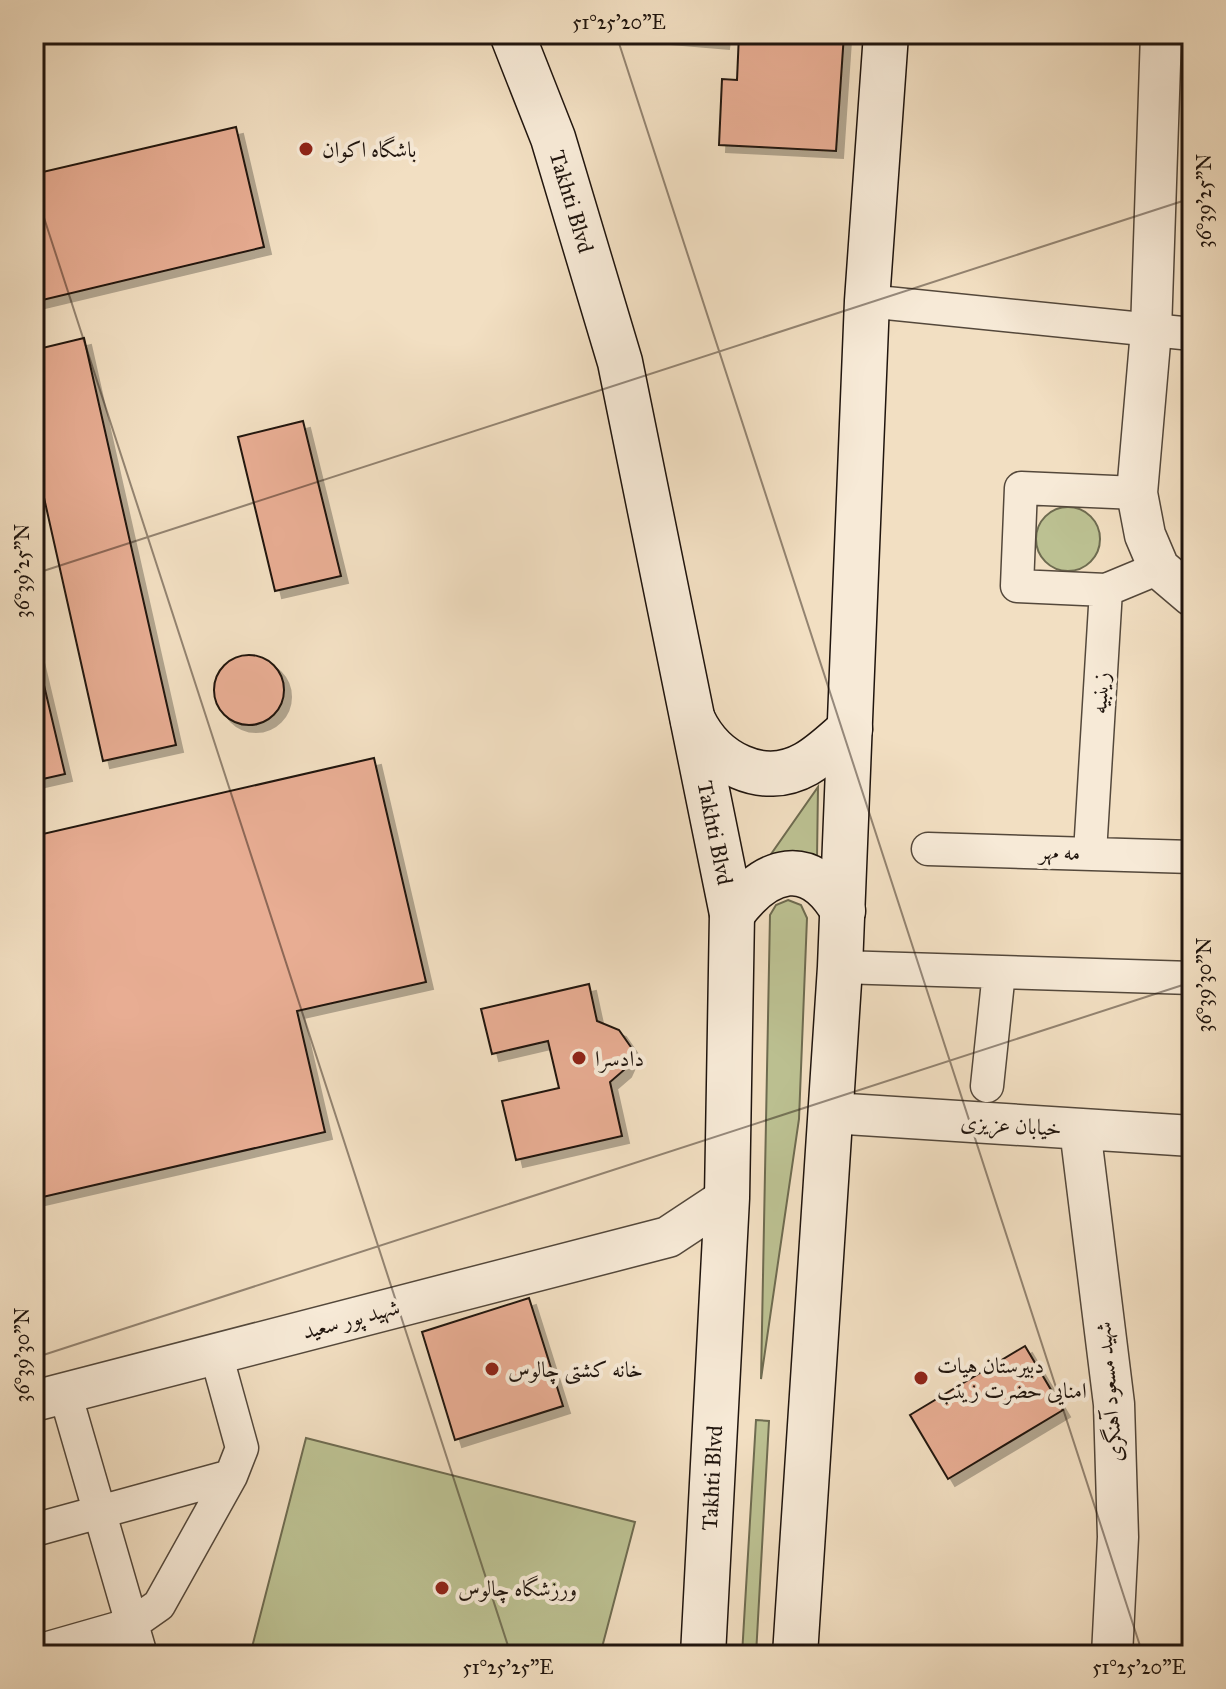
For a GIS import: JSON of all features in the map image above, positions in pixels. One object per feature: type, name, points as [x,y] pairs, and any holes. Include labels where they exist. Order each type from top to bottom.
[{"type":"main road","name":"Takhti Blvd","points":[[512,34],[553,138],[620,362],[732,914],[727,1198],[703,1655]]},
{"type":"main road","points":[[795,1655],[840,967],[867,301],[886,34]]},
{"type":"main road","points":[[692,718],[705,743],[726,761],[751,772],[779,773],[805,765],[850,729]]},
{"type":"main road","points":[[732,914],[750,889],[766,878],[784,874],[802,875],[820,882],[834,895],[843,911]]},
{"type":"street","points":[[1161,34],[1151,331],[1137,493],[1145,535],[1159,568],[1192,596]]},
{"type":"street","points":[[867,301],[1192,334]]},
{"type":"street","points":[[1137,493],[1021,488],[1017,586],[1106,590],[1159,568]]},
{"type":"street","name":"زینبیه","points":[[1090,853],[1106,590]]},
{"type":"street","name":"مه مهر","points":[[928,849],[1192,857]]},
{"type":"street","points":[[840,967],[1192,978]]},
{"type":"street","points":[[987,1086],[999,972]]},
{"type":"street","name":"خیابان عزیزی","points":[[831,1113],[1192,1136]]},
{"type":"street","name":"شهید مسعود آهنگری","points":[[1080,1129],[1114,1404],[1118,1537],[1112,1655]]},
{"type":"street","name":"شهید پور سعید","points":[[50,1397],[668,1237],[727,1198]]},
{"type":"street","points":[[668,1237],[697,1248],[723,1279]]},
{"type":"street","points":[[34,1652],[132,1624],[159,1605],[231,1476],[242,1448],[216,1354]]},
{"type":"street","points":[[50,1397],[98,1513],[141,1655]]},
{"type":"street","points":[[34,1530],[231,1476]]},
{"type":"green space","points":[[1062,507],[1074,507],[1091,516],[1098,527],[1098,551],[1091,562],[1074,571],[1062,571],[1050,566],[1041,557],[1036,545],[1036,533],[1041,521],[1050,512]]},
{"type":"green space","points":[[818,787],[817,859],[797,851],[769,857]]},
{"type":"green space","points":[[788,900],[801,905],[807,918],[799,1119],[761,1379],[770,915],[776,905]]},
{"type":"green space","points":[[756,1420],[769,1421],[756,1655],[742,1655]]},
{"type":"green space","name":"ورزشگاه چالوس","points":[[306,1438],[635,1522],[600,1655],[250,1655]]},
{"type":"building","points":[[628,34],[723,34],[722,42]]},
{"type":"building","points":[[739,34],[844,34],[836,151],[719,145],[722,79],[737,80]]},
{"type":"building","points":[[236,127],[264,247],[34,302],[34,174]]},
{"type":"building","points":[[84,338],[176,745],[103,761],[34,453],[34,350]]},
{"type":"building","points":[[303,421],[341,576],[275,591],[238,437]]},
{"type":"building","points":[[34,643],[65,774],[34,781]]},
{"type":"building","points":[[249,655],[274,665],[284,690],[274,715],[249,725],[224,715],[214,690],[224,665]]},
{"type":"building","points":[[374,758],[426,982],[297,1011],[325,1132],[34,1199],[34,836]]},
{"type":"building","points":[[589,984],[597,1021],[619,1030],[633,1050],[624,1070],[610,1082],[622,1136],[516,1160],[502,1101],[559,1088],[548,1041],[492,1054],[481,1009]]},
{"type":"building","name":"خانه کشتی چالوس","points":[[529,1298],[563,1406],[455,1440],[422,1332]]},
{"type":"building","points":[[1025,1346],[1063,1410],[948,1479],[910,1415]]},
{"type":"place","name":"باشگاه اکوان","points":[[306,149]]},
{"type":"place","name":"دادسرا","points":[[579,1058]]},
{"type":"place","name":"خانه کشتی چالوس","points":[[492,1369]]},
{"type":"place","name":"دبیرستان هیات امنایی حضرت زینب","points":[[921,1378]]},
{"type":"place","name":"ورزشگاه چالوس","points":[[442,1588]]}]
